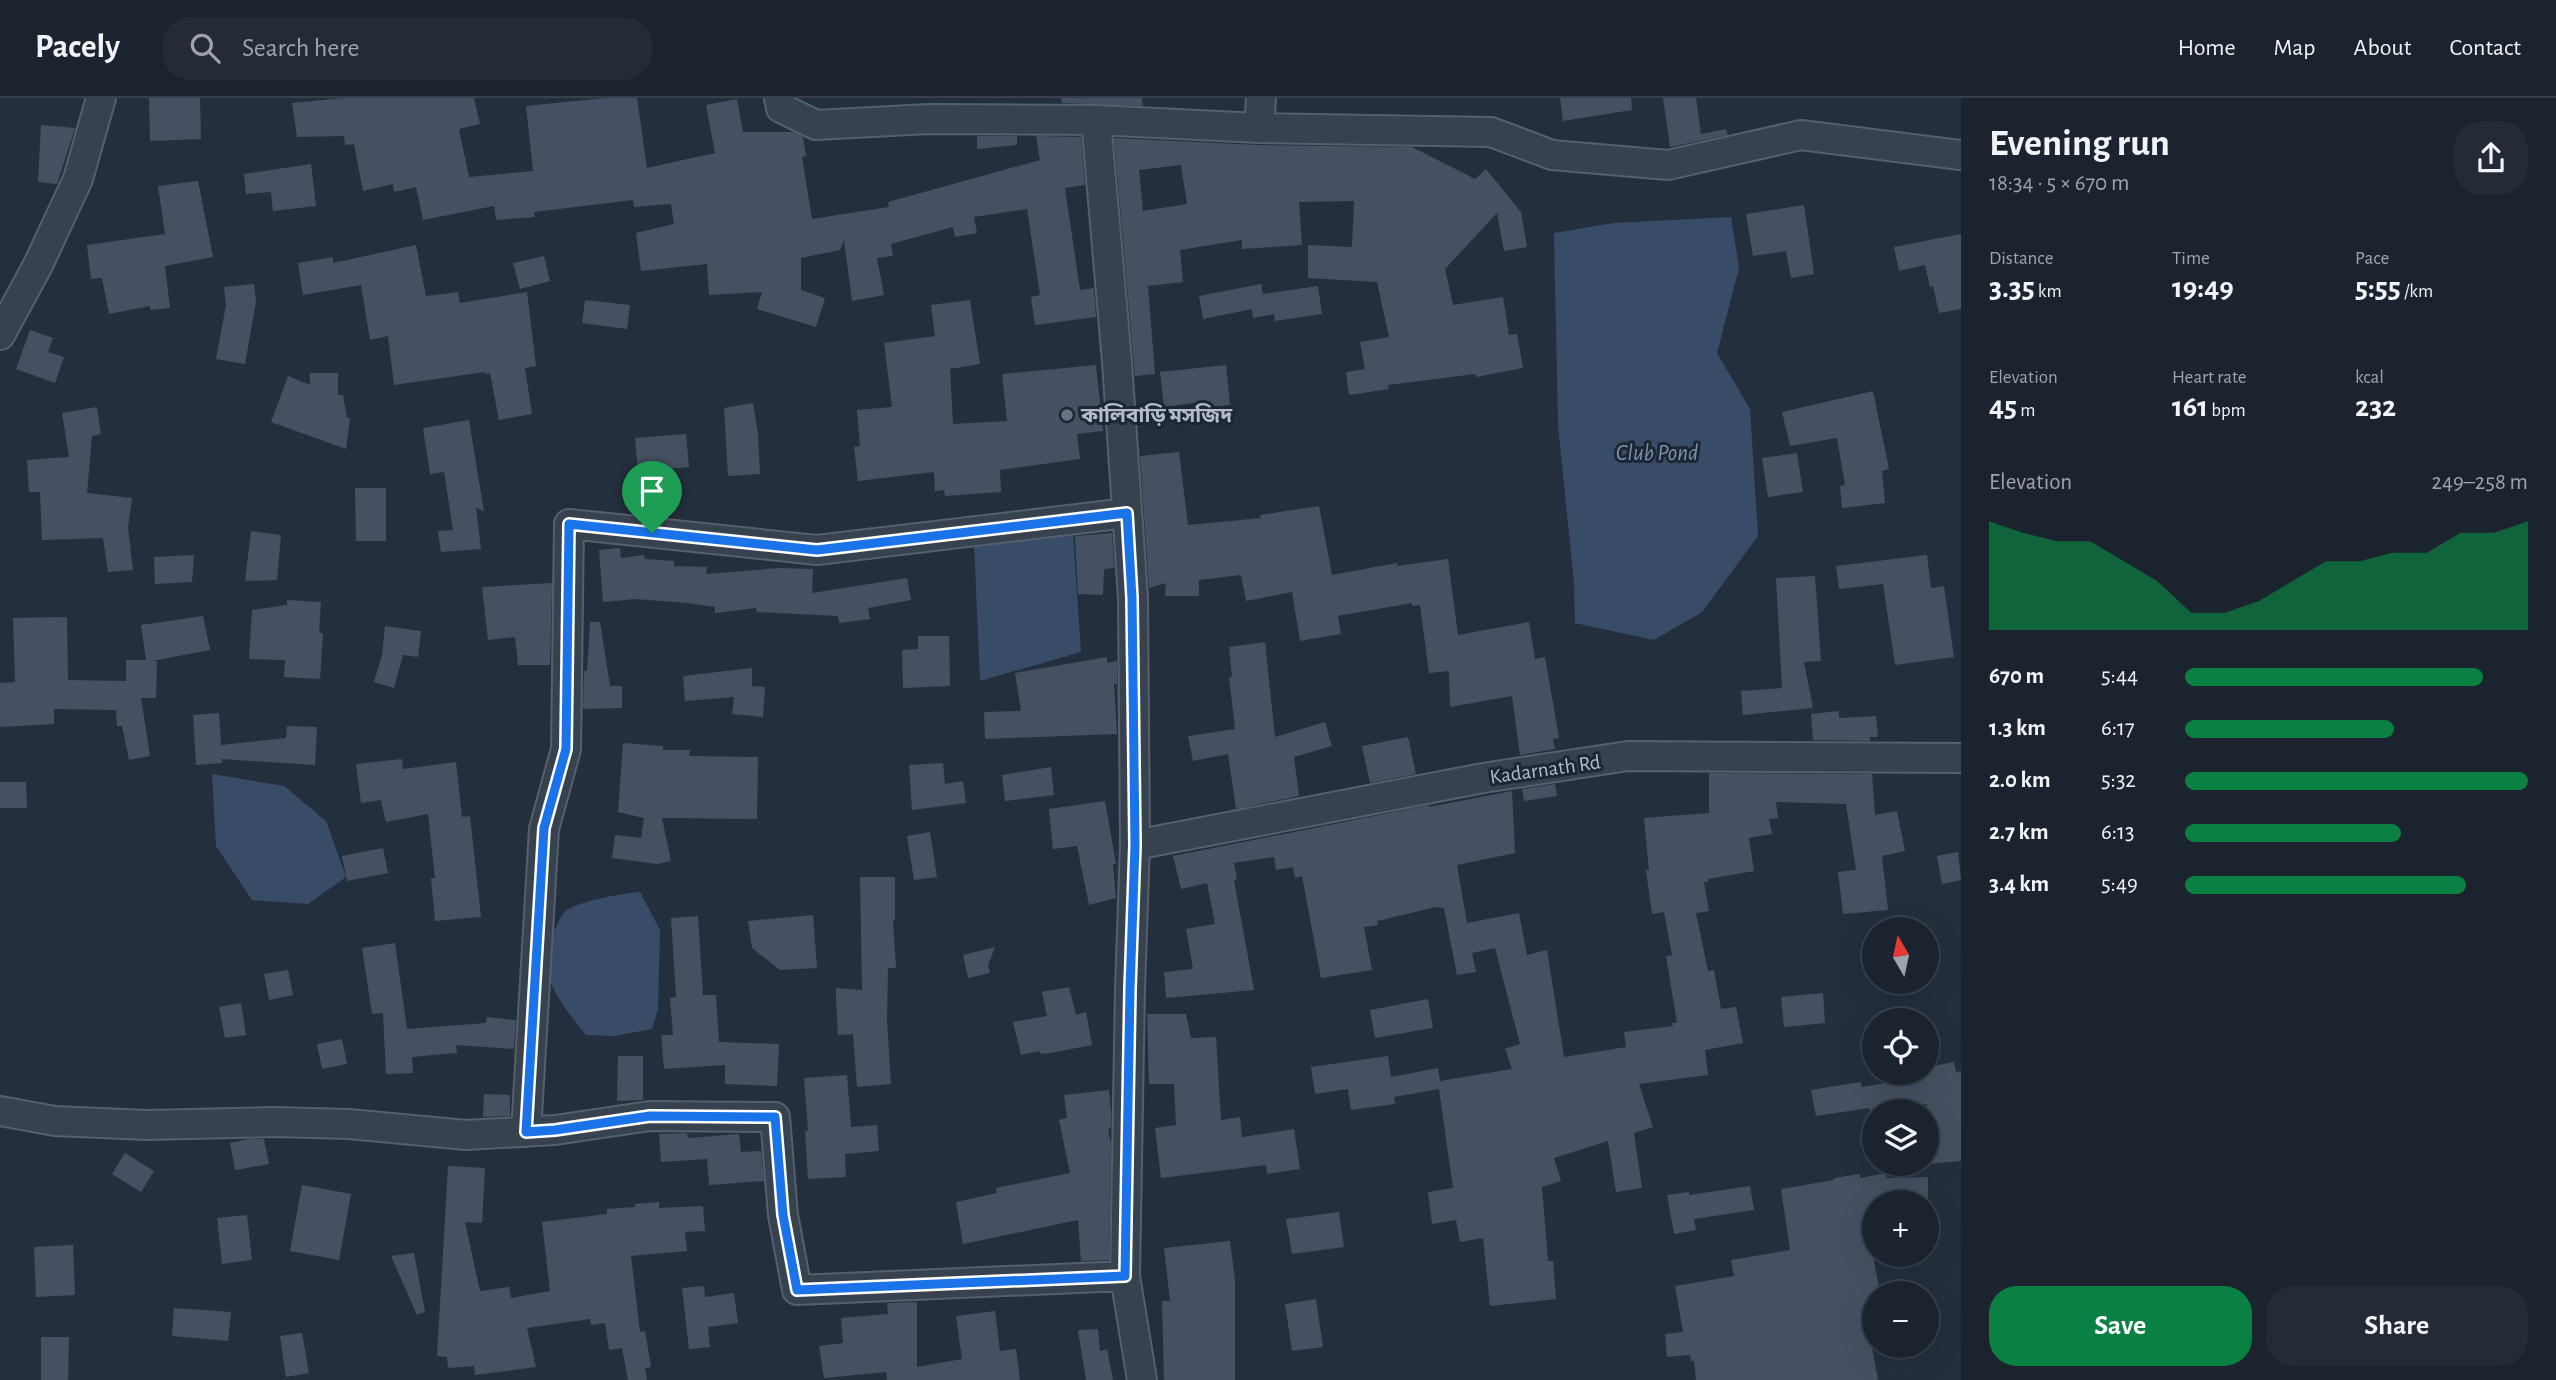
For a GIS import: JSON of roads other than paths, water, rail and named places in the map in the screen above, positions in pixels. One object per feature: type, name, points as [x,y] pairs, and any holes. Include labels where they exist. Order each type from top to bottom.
[{"type":"street","points":[[0,335],[38,265],[78,179],[100,98]]},
{"type":"street","points":[[779,98],[780,108],[816,125],[929,118],[1096,120],[1259,128],[1491,132],[1552,155],[1668,165],[1801,135],[1961,155]]},
{"type":"street","points":[[1259,128],[1261,98]]},
{"type":"street","points":[[1096,120],[1102,170],[1132,598],[1135,845],[1125,1276],[1142,1380]]},
{"type":"street","points":[[526,1132],[544,828],[566,749],[569,524],[817,550],[1127,513]]},
{"type":"street","name":"Kadarnath Rd","points":[[1135,845],[1483,778],[1628,756],[1961,758]]},
{"type":"street","points":[[0,1111],[55,1121],[147,1125],[274,1122],[349,1124],[466,1135],[555,1130],[650,1116],[775,1117],[783,1215],[797,1290],[1125,1276]]},
{"type":"water","name":"Club Pond","points":[[1731,217],[1739,268],[1717,353],[1750,409],[1758,536],[1702,612],[1654,640],[1575,623],[1574,583],[1558,425],[1554,233],[1614,223]]},
{"type":"water","points":[[1073,534],[1081,652],[980,681],[974,542]]},
{"type":"water","points":[[212,774],[284,786],[326,821],[346,877],[308,904],[252,900],[216,846]]},
{"type":"water","points":[[640,892],[660,930],[658,1009],[652,1029],[614,1036],[586,1035],[563,1004],[549,979],[547,956],[555,929],[563,914],[573,907],[602,898]]},
{"type":"place","name":"কালিবাড়ি মসজিদ","points":[[1067,415]]}]
